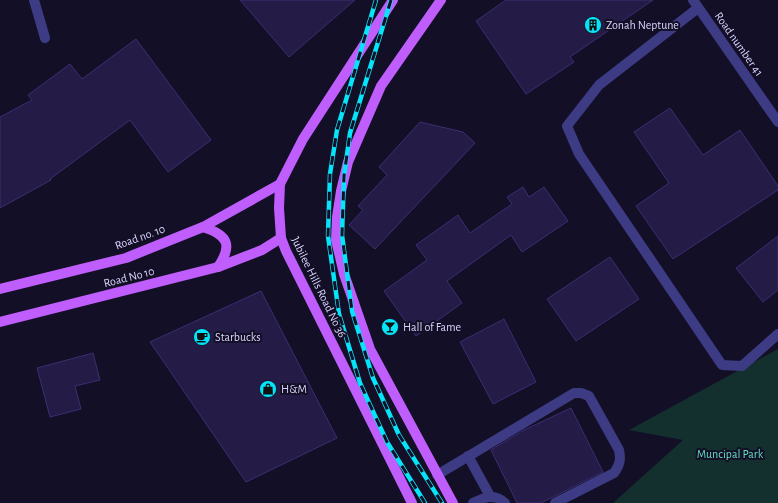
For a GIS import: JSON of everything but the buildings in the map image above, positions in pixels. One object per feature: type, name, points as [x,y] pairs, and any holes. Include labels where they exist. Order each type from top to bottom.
[{"type":"main road","name":"Jubilee Hills Road No 36","points":[[394,0],[303,139],[280,184],[279,208],[281,238],[286,251],[412,503]]},
{"type":"main road","name":"Jubilee Hills Road No 36","points":[[441,0],[381,86],[348,162],[341,190],[337,217],[336,240],[344,274],[370,349],[453,503]]},
{"type":"main road","name":"Road no. 10","points":[[0,289],[126,258],[203,227],[280,184]]},
{"type":"main road","points":[[203,227],[218,232],[225,240],[227,249],[223,260],[218,267]]},
{"type":"main road","name":"Road No 10","points":[[0,322],[218,267],[262,250],[281,238]]},
{"type":"street","points":[[34,0],[45,38]]},
{"type":"street","points":[[695,4],[599,85],[567,126],[579,154],[722,365],[742,366],[778,334]]},
{"type":"street","name":"Road number 41","points":[[695,4],[778,122]]},
{"type":"street","points":[[437,475],[574,394],[581,393],[589,396],[619,450],[621,458],[614,473],[555,503]]},
{"type":"street","points":[[468,456],[490,496]]},
{"type":"street","points":[[474,503],[490,496],[499,498],[505,503]]},
{"type":"green space","name":"Muncipal Park","points":[[778,349],[778,503],[613,503],[683,440],[629,430]]},
{"type":"railway","points":[[376,0],[337,130],[330,174],[328,236],[339,314],[360,383],[387,442],[425,503]]},
{"type":"railway","points":[[391,0],[350,133],[344,176],[342,235],[352,311],[373,378],[399,435],[442,503]]},
{"type":"place","name":"Zonah Neptune","points":[[593,25]]},
{"type":"place","name":"Hall of Fame","points":[[390,327]]},
{"type":"place","name":"Starbucks","points":[[202,337]]},
{"type":"place","name":"H&M","points":[[268,389]]}]
